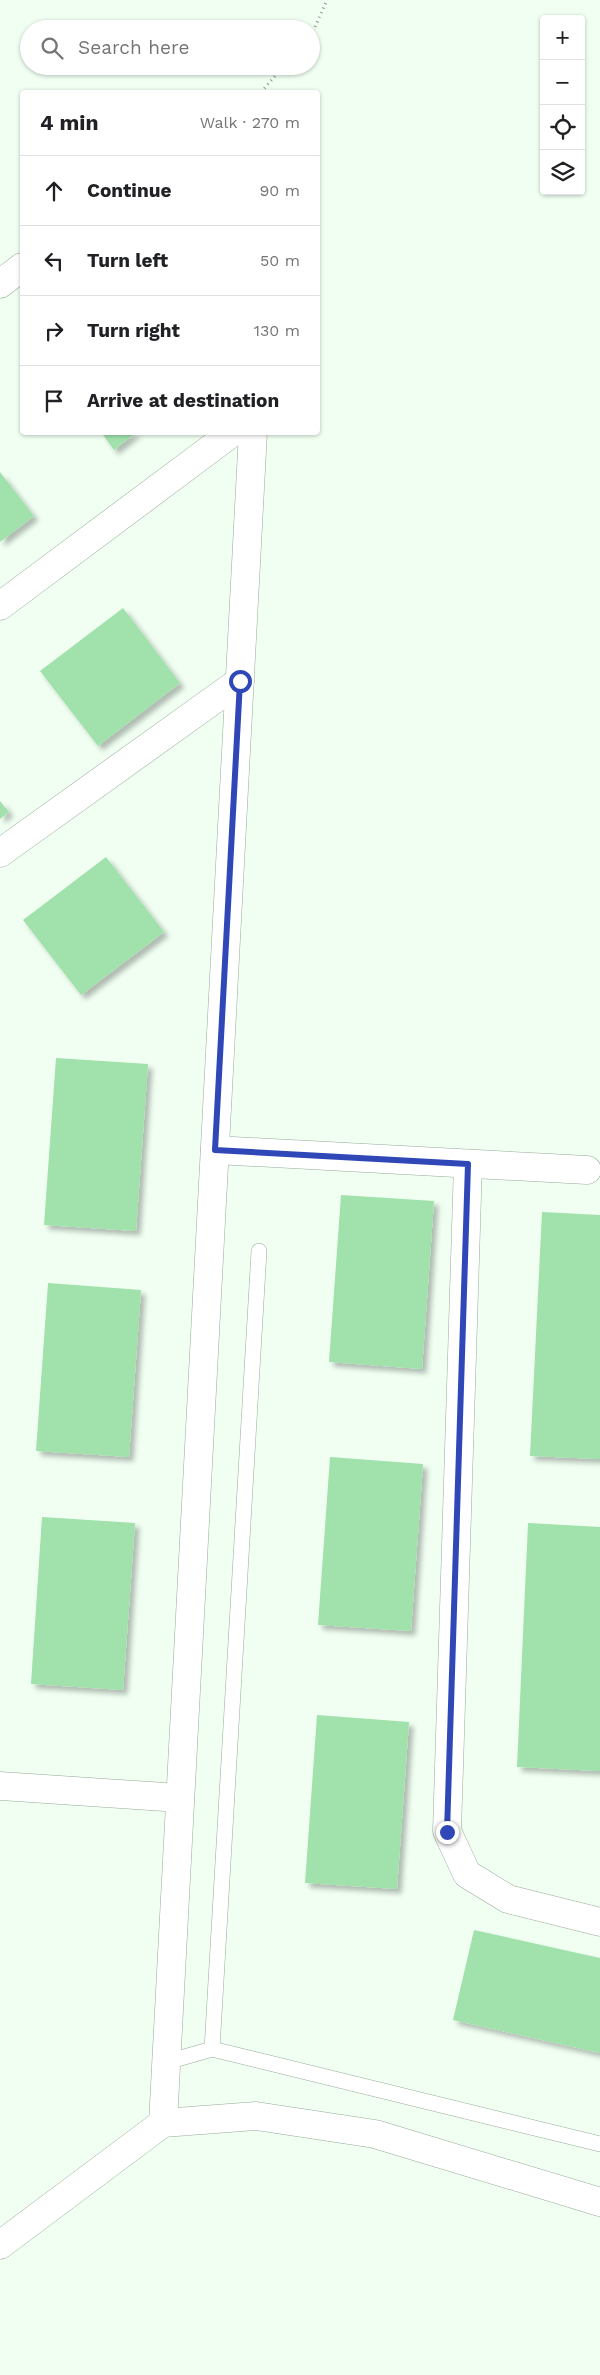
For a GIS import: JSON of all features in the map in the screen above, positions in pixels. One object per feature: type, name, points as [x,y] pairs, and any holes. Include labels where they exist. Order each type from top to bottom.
[{"type":"street","points":[[0,284],[20,268]]},
{"type":"street","points":[[0,606],[229,435]]},
{"type":"street","points":[[163,2123],[254,435]]},
{"type":"street","points":[[0,853],[240,681]]},
{"type":"street","points":[[215,1150],[587,1170]]},
{"type":"street","points":[[468,1164],[447,1832],[467,1874],[508,1899],[600,1922]]},
{"type":"street","points":[[0,1786],[180,1798]]},
{"type":"street","points":[[0,2245],[163,2123],[256,2116],[375,2134],[600,2202]]},
{"type":"lane","points":[[212,2049],[258,1251]]},
{"type":"lane","points":[[167,2062],[212,2049],[600,2144]]},
{"type":"path","points":[[318,20],[327,0]]},
{"type":"path","points":[[263,90],[276,75]]},
{"type":"building","points":[[103,435],[133,435],[114,450]]},
{"type":"building","points":[[0,472],[34,516],[0,542]]},
{"type":"building","points":[[123,608],[180,683],[98,746],[40,671]]},
{"type":"building","points":[[0,801],[9,812],[0,819]]},
{"type":"building","points":[[106,857],[164,932],[81,995],[23,920]]},
{"type":"building","points":[[56,1058],[148,1064],[136,1231],[44,1225]]},
{"type":"building","points":[[341,1195],[434,1201],[422,1369],[329,1362]]},
{"type":"building","points":[[542,1212],[600,1215],[600,1459],[530,1456]]},
{"type":"building","points":[[48,1283],[141,1290],[129,1457],[36,1451]]},
{"type":"building","points":[[330,1457],[423,1464],[411,1631],[318,1625]]},
{"type":"building","points":[[42,1517],[135,1523],[123,1690],[31,1684]]},
{"type":"building","points":[[528,1523],[600,1527],[600,1771],[517,1767]]},
{"type":"building","points":[[317,1715],[409,1722],[397,1889],[305,1883]]},
{"type":"building","points":[[474,1930],[600,1958],[600,2053],[453,2020]]},
{"type":"route","points":[[240,681],[215,1150],[468,1164],[447,1832]]}]
